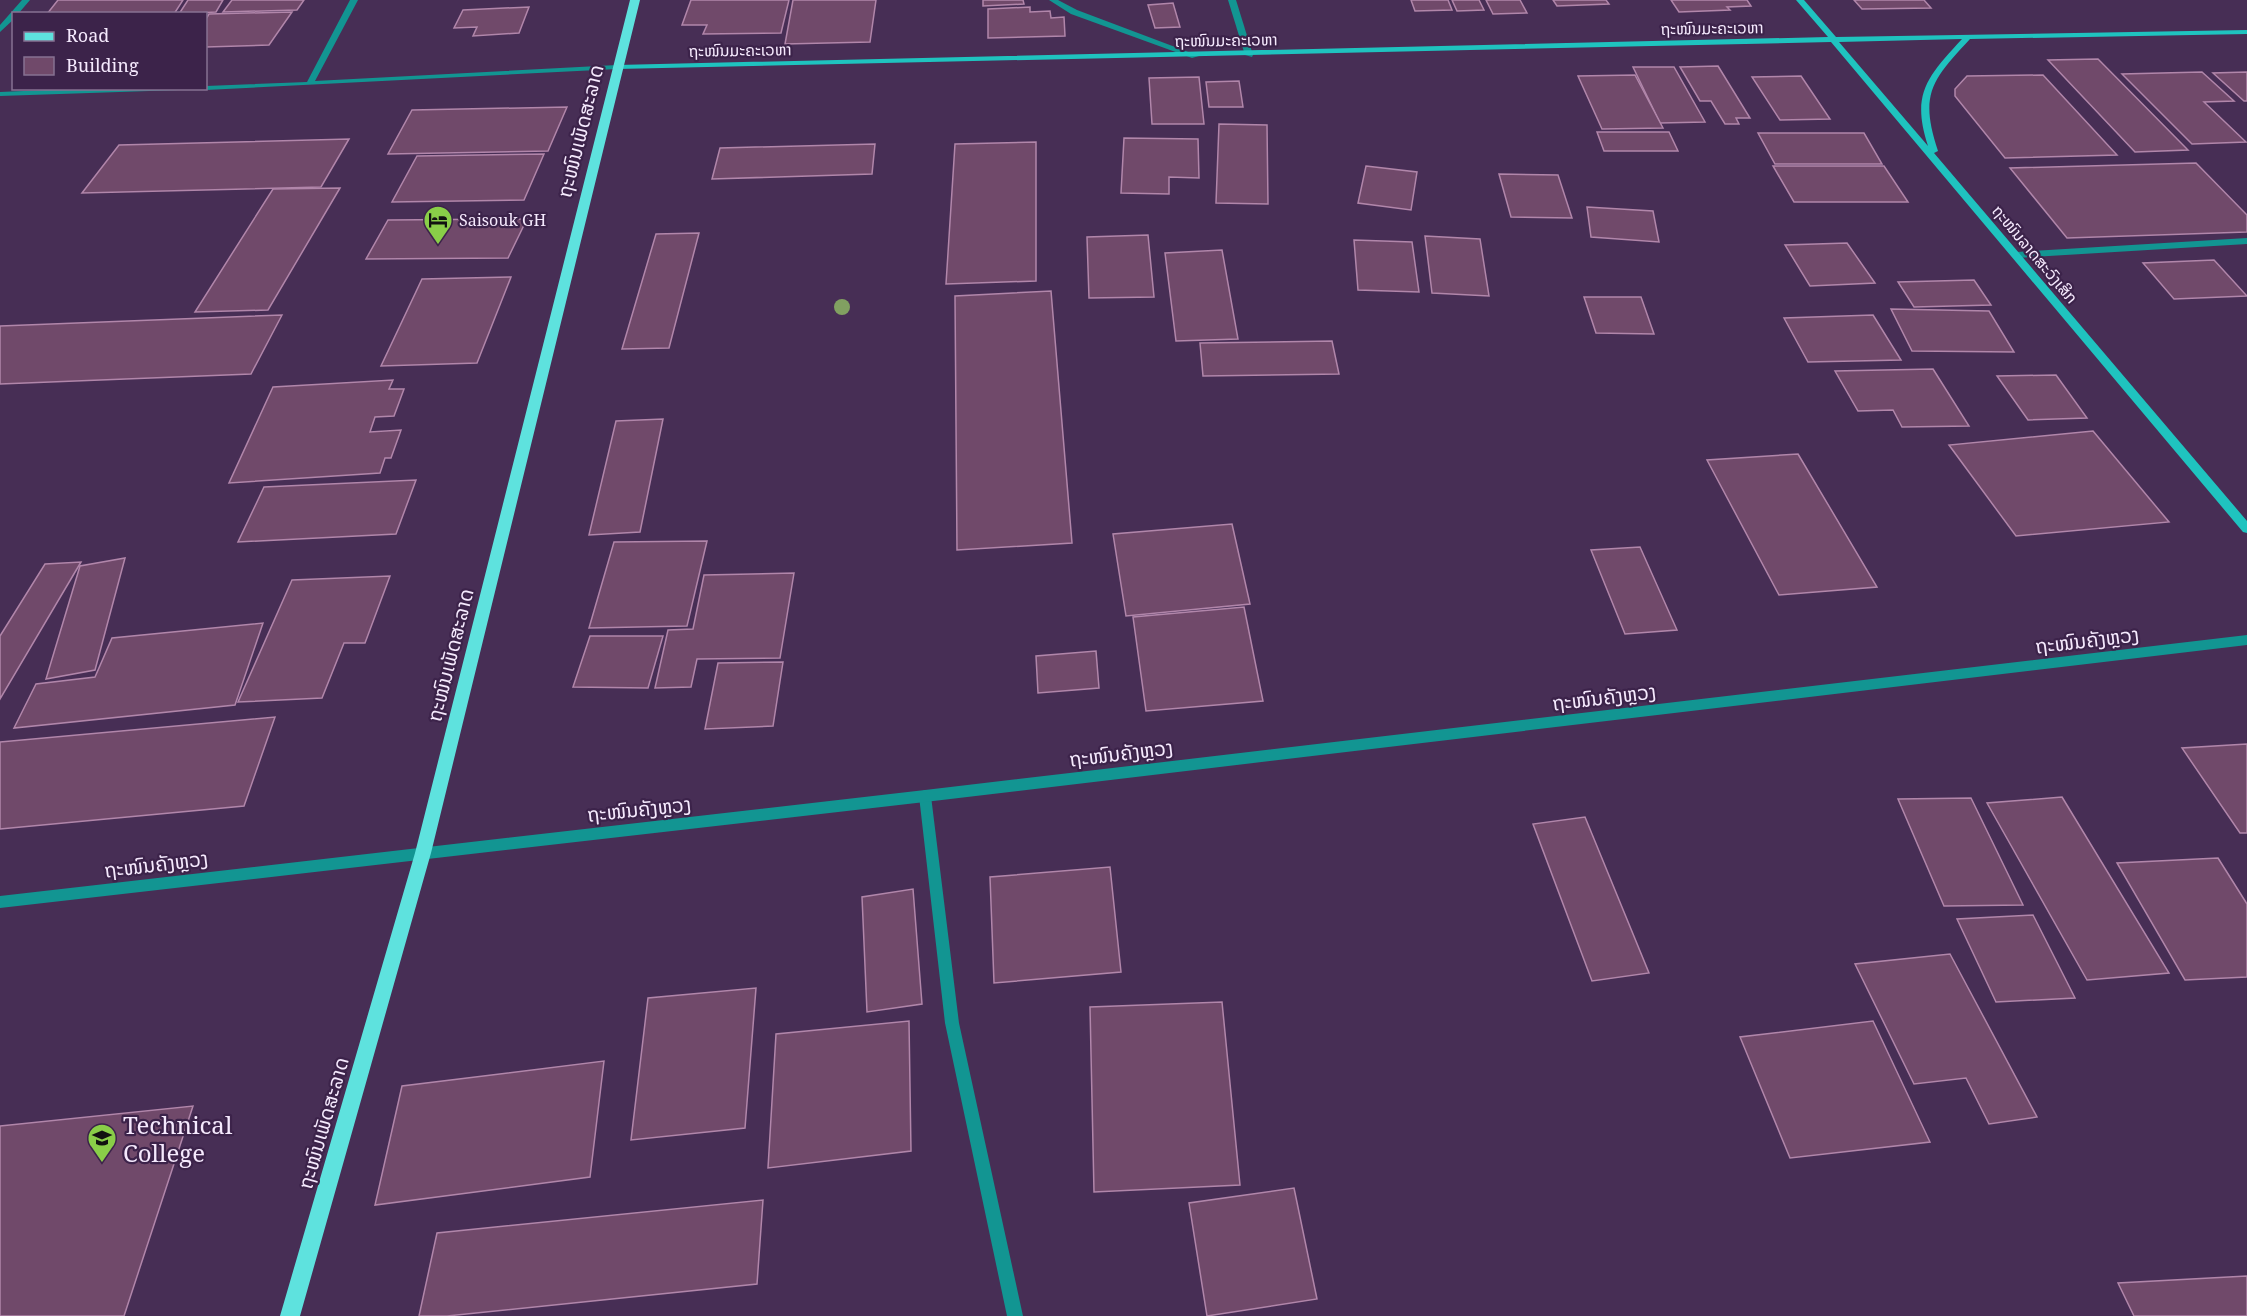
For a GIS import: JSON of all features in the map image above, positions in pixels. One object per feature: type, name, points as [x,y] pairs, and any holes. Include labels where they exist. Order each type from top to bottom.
[{"type":"main road","name":"ຖະໜົນເພັດສະລາດ","points":[[290,1316],[423,853],[635,0]]},
{"type":"street","points":[[16,12],[26,0]]},
{"type":"street","points":[[310,84],[354,0]]},
{"type":"street","points":[[1053,0],[1074,12],[1195,56]]},
{"type":"street","points":[[1232,0],[1250,55]]},
{"type":"street","name":"ຖະໜົນລາດສະວົງເສິກ","points":[[1800,0],[1938,160],[2247,529]]},
{"type":"street","points":[[0,30],[12,16]]},
{"type":"street","name":"ຖະໜົນມະຄະເວຫາ","points":[[207,88],[617,67],[1250,55],[1969,36],[2247,32]]},
{"type":"street","points":[[1938,160],[1925,128],[1923,106],[1927,87],[1936,72],[1969,36]]},
{"type":"street","points":[[0,94],[119,90]]},
{"type":"street","points":[[2016,255],[2247,241]]},
{"type":"street","name":"ຖະໜົນຄັງຫຼວງ","points":[[0,902],[925,796],[2247,640]]},
{"type":"street","points":[[925,796],[952,1023],[1015,1316]]},
{"type":"building","points":[[58,0],[183,0],[175,12],[49,12]]},
{"type":"building","points":[[188,0],[223,0],[216,12],[180,12]]},
{"type":"building","points":[[232,0],[304,0],[297,10],[223,12]]},
{"type":"building","points":[[691,0],[789,0],[781,33],[703,34],[707,25],[682,25]]},
{"type":"building","points":[[793,0],[876,0],[870,42],[785,44]]},
{"type":"building","points":[[983,0],[1023,0],[1024,4],[983,6]]},
{"type":"building","points":[[1411,0],[1448,0],[1452,10],[1415,11]]},
{"type":"building","points":[[1452,0],[1479,0],[1484,10],[1457,11]]},
{"type":"building","points":[[1486,0],[1520,0],[1527,13],[1493,14]]},
{"type":"building","points":[[1553,0],[1606,0],[1609,4],[1557,6]]},
{"type":"building","points":[[1671,0],[1747,0],[1751,6],[1727,7],[1730,10],[1679,12]]},
{"type":"building","points":[[1854,0],[1924,0],[1931,8],[1862,9]]},
{"type":"building","points":[[1173,3],[1180,27],[1155,28],[1148,5]]},
{"type":"building","points":[[529,7],[519,33],[473,36],[477,27],[454,28],[463,10]]},
{"type":"building","points":[[1030,7],[1030,12],[1050,11],[1051,18],[1064,17],[1065,36],[988,38],[988,9]]},
{"type":"building","points":[[292,12],[269,45],[207,47],[209,14]]},
{"type":"building","points":[[2098,59],[2188,150],[2135,152],[2048,60]]},
{"type":"building","points":[[1718,66],[1750,118],[1736,118],[1739,124],[1725,124],[1711,101],[1700,101],[1680,67]]},
{"type":"building","points":[[1633,67],[1674,67],[1705,122],[1660,123]]},
{"type":"building","points":[[2202,72],[2234,101],[2204,102],[2246,142],[2192,144],[2122,74]]},
{"type":"building","points":[[2247,72],[2247,101],[2244,101],[2213,73]]},
{"type":"building","points":[[1635,75],[1663,128],[1602,129],[1578,76]]},
{"type":"building","points":[[2043,75],[2117,155],[2005,158],[1955,96],[1955,89],[1967,76]]},
{"type":"building","points":[[1801,76],[1830,119],[1780,120],[1752,77]]},
{"type":"building","points":[[1199,77],[1204,124],[1152,124],[1149,78]]},
{"type":"building","points":[[1239,81],[1243,107],[1209,107],[1206,82]]},
{"type":"building","points":[[567,107],[548,151],[388,154],[412,110]]},
{"type":"building","points":[[1219,124],[1267,125],[1268,204],[1216,203]]},
{"type":"building","points":[[1597,132],[1669,132],[1678,151],[1604,151]]},
{"type":"building","points":[[1758,133],[1864,133],[1882,164],[1775,164]]},
{"type":"building","points":[[1124,138],[1198,139],[1199,178],[1169,177],[1169,194],[1121,193]]},
{"type":"building","points":[[349,139],[321,187],[82,193],[119,145]]},
{"type":"building","points":[[1036,142],[1036,281],[946,284],[955,144]]},
{"type":"building","points":[[875,144],[872,174],[712,179],[720,148]]},
{"type":"building","points":[[544,154],[524,200],[392,202],[417,156]]},
{"type":"building","points":[[2196,163],[2247,215],[2247,232],[2067,238],[2010,168]]},
{"type":"building","points":[[1366,166],[1417,172],[1411,210],[1358,203]]},
{"type":"building","points":[[1773,166],[1884,166],[1908,202],[1794,202]]},
{"type":"building","points":[[1499,174],[1558,175],[1572,218],[1511,217]]},
{"type":"building","points":[[340,188],[268,310],[195,312],[273,189]]},
{"type":"building","points":[[1587,207],[1653,211],[1659,242],[1591,237]]},
{"type":"building","points":[[527,219],[508,258],[366,259],[388,220]]},
{"type":"building","points":[[699,233],[669,348],[622,349],[656,234]]},
{"type":"building","points":[[1148,235],[1154,297],[1089,298],[1087,237]]},
{"type":"building","points":[[1425,236],[1480,239],[1489,296],[1432,293]]},
{"type":"building","points":[[1354,240],[1412,242],[1419,292],[1358,290]]},
{"type":"building","points":[[1847,243],[1875,283],[1810,286],[1785,245]]},
{"type":"building","points":[[1222,250],[1238,339],[1176,341],[1165,253]]},
{"type":"building","points":[[2214,260],[2247,296],[2174,299],[2143,263]]},
{"type":"building","points":[[511,277],[477,363],[381,366],[422,279]]},
{"type":"building","points":[[1974,280],[1991,305],[1914,307],[1898,282]]},
{"type":"building","points":[[1051,291],[1072,543],[957,550],[955,296]]},
{"type":"building","points":[[1584,297],[1641,297],[1654,334],[1596,333]]},
{"type":"building","points":[[1891,309],[1989,311],[2014,352],[1912,351]]},
{"type":"building","points":[[282,315],[251,374],[0,384],[0,326]]},
{"type":"building","points":[[1873,315],[1901,360],[1808,362],[1784,318]]},
{"type":"building","points":[[1332,341],[1339,374],[1203,376],[1200,343]]},
{"type":"building","points":[[1933,369],[1969,426],[1902,427],[1893,410],[1858,411],[1835,371]]},
{"type":"building","points":[[2056,375],[2087,418],[2028,420],[1997,376]]},
{"type":"building","points":[[393,380],[389,389],[404,389],[394,416],[375,417],[370,432],[401,430],[391,458],[385,458],[380,473],[229,483],[273,387]]},
{"type":"building","points":[[663,419],[640,532],[589,535],[616,421]]},
{"type":"building","points":[[2093,431],[2169,522],[2016,536],[1949,445]]},
{"type":"building","points":[[1798,454],[1877,587],[1779,595],[1707,460]]},
{"type":"building","points":[[416,480],[396,534],[238,542],[264,487]]},
{"type":"building","points":[[1232,524],[1250,604],[1126,616],[1113,534]]},
{"type":"building","points":[[707,541],[687,626],[589,628],[614,542]]},
{"type":"building","points":[[1640,547],[1677,630],[1625,634],[1591,550]]},
{"type":"building","points":[[125,558],[95,670],[46,679],[80,566]]},
{"type":"building","points":[[81,562],[0,699],[0,636],[45,564]]},
{"type":"building","points":[[794,573],[780,658],[697,659],[691,687],[655,688],[668,630],[693,629],[704,575]]},
{"type":"building","points":[[390,576],[365,643],[344,643],[322,698],[238,702],[292,580]]},
{"type":"building","points":[[1244,607],[1263,701],[1146,711],[1133,617]]},
{"type":"building","points":[[263,623],[235,705],[14,728],[36,684],[95,677],[112,638]]},
{"type":"building","points":[[590,636],[663,636],[648,688],[573,687]]},
{"type":"building","points":[[1096,651],[1099,688],[1038,693],[1036,656]]},
{"type":"building","points":[[783,662],[773,726],[705,729],[718,663]]},
{"type":"building","points":[[275,717],[244,806],[0,829],[0,742]]},
{"type":"building","points":[[2247,744],[2247,833],[2240,833],[2182,748]]},
{"type":"building","points":[[2062,797],[2169,973],[2087,980],[1987,803]]},
{"type":"building","points":[[1971,798],[2023,905],[1944,906],[1898,799]]},
{"type":"building","points":[[1585,817],[1649,973],[1592,981],[1533,824]]},
{"type":"building","points":[[2218,858],[2247,904],[2247,977],[2185,980],[2117,863]]},
{"type":"building","points":[[1110,867],[1121,972],[994,983],[990,877]]},
{"type":"building","points":[[913,889],[922,1004],[867,1012],[862,897]]},
{"type":"building","points":[[2033,915],[2075,998],[1996,1002],[1957,919]]},
{"type":"building","points":[[1950,954],[2037,1117],[1989,1124],[1966,1078],[1914,1084],[1855,964]]},
{"type":"building","points":[[756,988],[745,1128],[631,1140],[648,998]]},
{"type":"building","points":[[1222,1002],[1240,1185],[1094,1192],[1090,1007]]},
{"type":"building","points":[[909,1021],[911,1151],[768,1168],[776,1034]]},
{"type":"building","points":[[1873,1021],[1930,1142],[1790,1158],[1740,1037]]},
{"type":"building","points":[[604,1061],[590,1177],[375,1205],[402,1086]]},
{"type":"building","points":[[193,1106],[124,1316],[0,1316],[0,1126]]},
{"type":"building","points":[[1294,1188],[1317,1299],[1207,1316],[1189,1203]]},
{"type":"building","points":[[763,1200],[757,1284],[447,1316],[419,1316],[437,1233]]},
{"type":"building","points":[[2247,1276],[2247,1316],[2134,1316],[2118,1283]]},
{"type":"place","name":"Saisouk GH","points":[[438,246]]},
{"type":"place","name":"Technical College","points":[[102,1164]]}]
